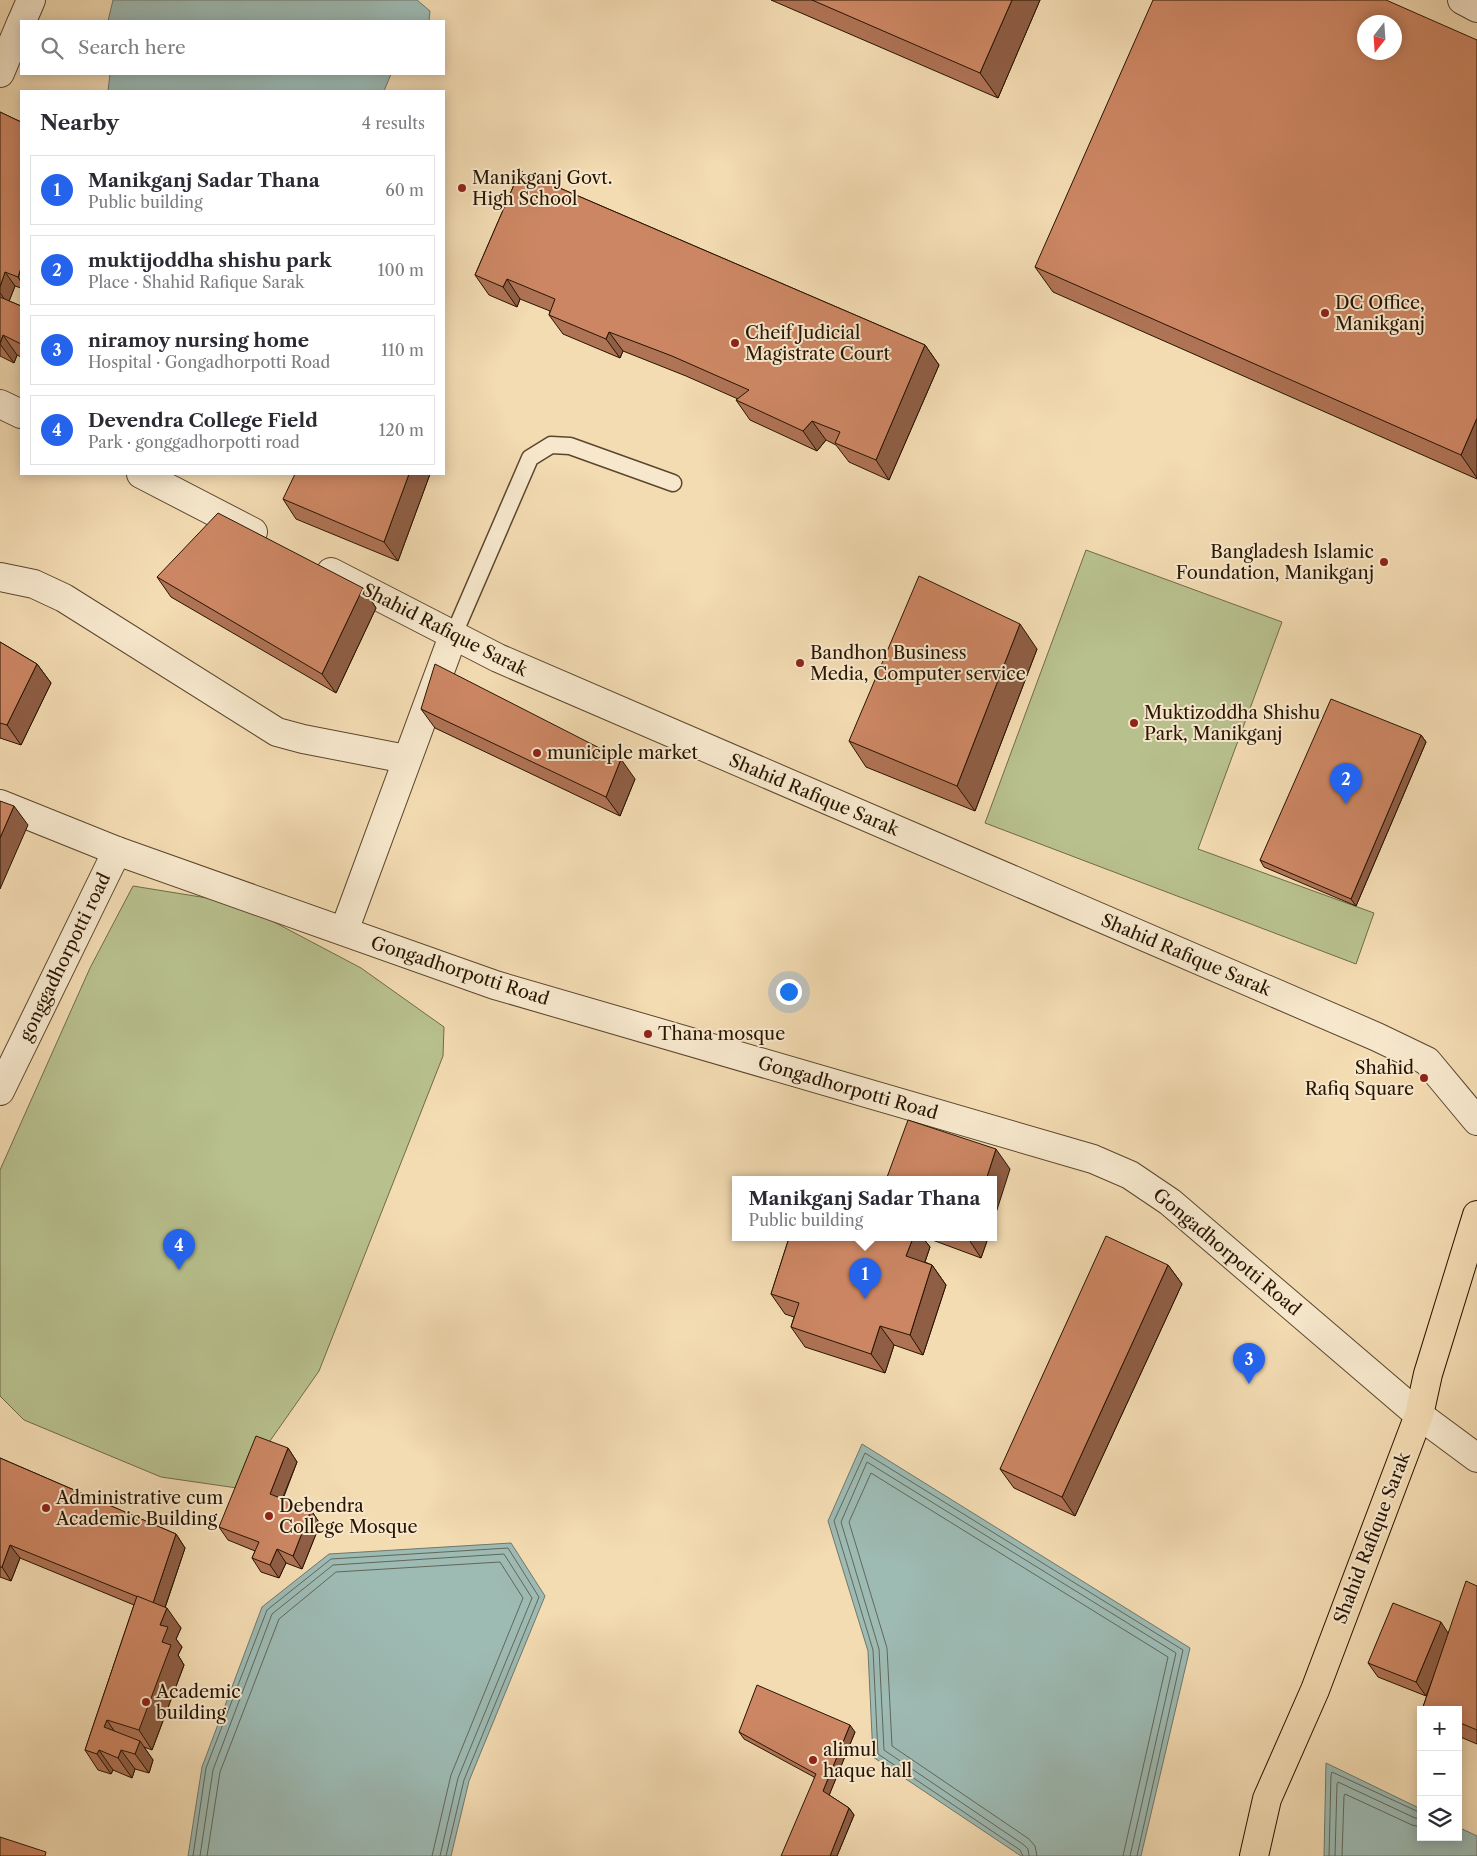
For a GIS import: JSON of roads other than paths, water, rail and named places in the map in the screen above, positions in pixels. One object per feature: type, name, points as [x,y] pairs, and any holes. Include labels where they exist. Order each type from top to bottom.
[{"type":"main road","name":"Shahid Rafique Sarak","points":[[1254,1856],[1267,1799],[1315,1690],[1419,1415],[1428,1374],[1477,1215]]},
{"type":"main road","points":[[1234,1856],[1267,1799]]},
{"type":"street","points":[[23,20],[31,0]]},
{"type":"street","points":[[1462,0],[1477,8]]},
{"type":"street","points":[[0,73],[20,27]]},
{"type":"street","points":[[0,404],[20,414]]},
{"type":"street","points":[[143,475],[271,541]]},
{"type":"street","name":"Shahid Rafique Sarak","points":[[306,559],[498,658],[1394,1045],[1427,1061],[1477,1121]]},
{"type":"street","points":[[0,577],[34,584],[64,598],[277,732],[403,769]]},
{"type":"street","points":[[344,931],[453,636]]},
{"type":"street","name":"Gongadhorpotti Road","points":[[0,804],[117,851],[495,985],[1093,1159],[1130,1175],[1170,1202],[1419,1415],[1477,1458]]},
{"type":"street","name":"gonggadhorpotti road","points":[[0,1091],[117,851]]},
{"type":"lane","points":[[453,636],[530,458],[551,445],[570,446],[673,483]]},
{"type":"water","points":[[113,0],[417,0],[430,11],[429,20],[108,20]]},
{"type":"water","points":[[110,75],[391,75],[384,90],[108,90]]},
{"type":"water","points":[[862,1444],[1190,1648],[1141,1856],[1021,1856],[873,1757],[868,1651],[828,1521]]},
{"type":"water","points":[[511,1543],[545,1596],[469,1781],[451,1856],[188,1856],[202,1767],[262,1607],[329,1554]]},
{"type":"water","points":[[1326,1763],[1417,1807],[1417,1841],[1462,1841],[1462,1829],[1477,1836],[1477,1856],[1324,1856]]},
{"type":"place","name":"Manikganj Govt. High School","points":[[462,188]]},
{"type":"place","name":"DC Office, Manikganj","points":[[1325,313]]},
{"type":"place","name":"Cheif Judicial Magistrate Court","points":[[735,343]]},
{"type":"place","name":"Bangladesh Islamic Foundation, Manikganj","points":[[1384,562]]},
{"type":"place","name":"Bandhon Business Media, Computer service","points":[[800,663]]},
{"type":"place","name":"Muktizoddha Shishu Park, Manikganj","points":[[1134,723]]},
{"type":"place","name":"municiple market","points":[[537,753]]},
{"type":"place","name":"muktijoddha shishu park","points":[[1346,804]]},
{"type":"place","name":"Thana mosque","points":[[648,1034]]},
{"type":"place","name":"Shahid Rafiq Square","points":[[1424,1078]]},
{"type":"place","name":"Devendra College Field","points":[[179,1270]]},
{"type":"place","name":"Manikganj Sadar Thana","points":[[865,1299]]},
{"type":"place","name":"niramoy nursing home","points":[[1249,1384]]},
{"type":"place","name":"Administrative cum Academic Building","points":[[46,1508]]},
{"type":"place","name":"Debendra College Mosque","points":[[269,1516]]},
{"type":"place","name":"Academic building","points":[[146,1702]]},
{"type":"place","name":"alimul haque hall","points":[[813,1760]]}]
